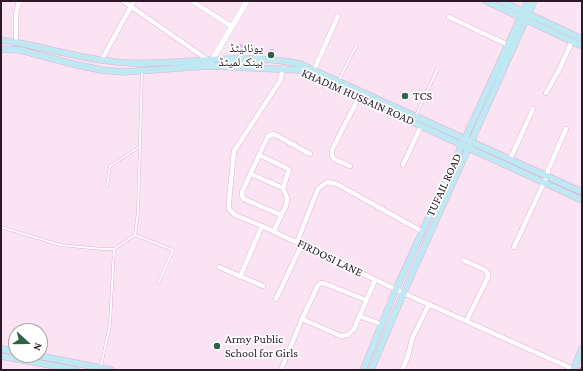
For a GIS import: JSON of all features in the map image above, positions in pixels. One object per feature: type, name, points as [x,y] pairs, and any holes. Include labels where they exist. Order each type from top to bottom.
[{"type":"main road","points":[[486,1],[525,15],[582,39]]},
{"type":"main road","points":[[501,1],[582,46]]},
{"type":"main road","name":"TUFAIL ROAD","points":[[363,370],[396,289],[467,143],[525,15],[528,1]]},
{"type":"main road","name":"TUFAIL ROAD","points":[[371,370],[508,45],[534,1]]},
{"type":"main road","name":"KHADIM HUSSAIN ROAD","points":[[1,40],[100,61],[131,63],[284,60],[300,64],[416,116],[467,143],[546,179],[582,192]]},
{"type":"main road","name":"KHADIM HUSSAIN ROAD","points":[[1,49],[20,50],[101,70],[123,72],[209,62],[299,70],[421,126],[510,159],[582,200]]},
{"type":"main road","points":[[573,369],[582,349]]},
{"type":"main road","points":[[1,356],[76,370]]},
{"type":"main road","points":[[48,358],[112,370]]},
{"type":"street","points":[[16,42],[16,15],[18,1]]},
{"type":"street","points":[[123,1],[209,62],[247,1]]},
{"type":"street","points":[[100,61],[134,1]]},
{"type":"street","points":[[192,1],[231,26]]},
{"type":"street","points":[[314,70],[338,16]]},
{"type":"street","points":[[449,18],[508,45]]},
{"type":"street","points":[[546,93],[560,68],[572,41]]},
{"type":"street","name":"FIRDOSI LANE","points":[[283,68],[280,81],[234,152],[229,209],[235,216],[274,231],[375,280],[467,320],[573,369]]},
{"type":"street","points":[[350,166],[334,159],[332,150],[359,97]]},
{"type":"street","points":[[510,159],[533,109]]},
{"type":"street","points":[[403,164],[421,126]]},
{"type":"street","points":[[514,247],[546,179],[548,170],[566,129]]},
{"type":"street","points":[[281,215],[244,199],[242,196],[242,192],[268,136],[274,134],[310,154]]},
{"type":"street","points":[[259,155],[289,170],[283,188],[287,198],[286,206],[274,231]]},
{"type":"street","points":[[251,174],[283,188]]},
{"type":"street","points":[[276,299],[299,243],[318,189],[327,182],[336,184],[423,232]]},
{"type":"street","points":[[240,277],[262,226]]},
{"type":"street","points":[[463,260],[485,270],[488,273],[488,277],[467,320]]},
{"type":"street","points":[[219,267],[263,286]]},
{"type":"street","points":[[302,320],[341,336],[348,335],[354,329],[375,280]]},
{"type":"street","points":[[281,370],[318,285],[321,283],[326,284],[366,300]]},
{"type":"street","points":[[402,370],[408,356],[412,339],[429,304]]},
{"type":"street","points":[[359,316],[381,324]]},
{"type":"lane","points":[[339,81],[356,46]]},
{"type":"lane","points":[[1,227],[60,245],[114,249],[135,235],[138,212],[142,70]]},
{"type":"lane","points":[[416,116],[437,70]]},
{"type":"lane","points":[[107,186],[110,166],[140,147]]},
{"type":"lane","points":[[135,235],[173,250],[159,282]]},
{"type":"lane","points":[[101,368],[110,324],[114,249]]},
{"type":"building","points":[[239,44],[247,45],[248,53],[237,52]]},
{"type":"building","points":[[269,49],[274,49],[274,55],[268,55]]},
{"type":"place","name":"یونائیٹڈ بینک لمیٹڈ","points":[[271,55]]},
{"type":"place","name":"TCS","points":[[405,96]]},
{"type":"place","name":"Army Public School for Girls","points":[[217,346]]}]
